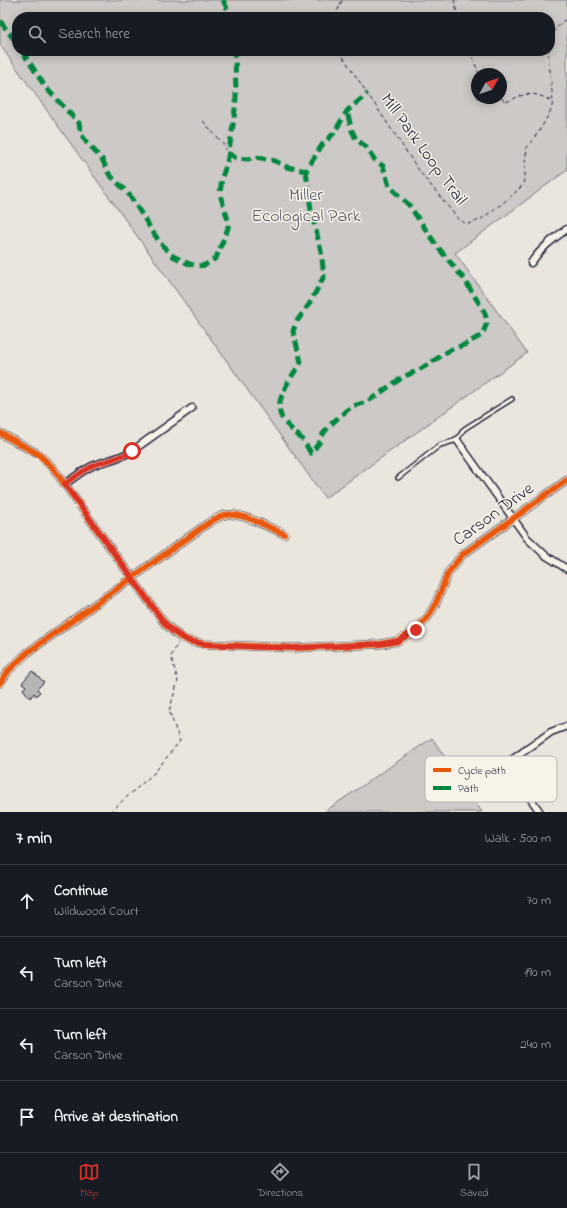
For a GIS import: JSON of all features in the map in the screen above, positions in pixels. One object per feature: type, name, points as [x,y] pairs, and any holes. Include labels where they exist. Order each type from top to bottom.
[{"type":"street","points":[[531,262],[547,244],[567,229]]},
{"type":"street","points":[[65,484],[88,468],[132,451],[192,408]]},
{"type":"street","name":"Carson Drive","points":[[0,433],[46,460],[65,484],[165,624],[181,637],[189,641],[204,644],[294,648],[381,644],[398,641],[416,630],[428,618],[436,603],[448,573],[462,555],[567,480]]},
{"type":"street","points":[[457,440],[527,538],[535,547],[567,569]]},
{"type":"street","points":[[0,684],[9,670],[27,653],[207,524],[222,516],[237,515],[284,534]]},
{"type":"street","points":[[517,756],[551,732],[567,726]]},
{"type":"street","points":[[533,802],[540,812]]},
{"type":"lane","points":[[398,478],[440,445],[457,440],[464,429],[512,399]]},
{"type":"path","points":[[337,12],[342,0]]},
{"type":"path","points":[[454,0],[457,12]]},
{"type":"path","points":[[555,30],[567,17]]},
{"type":"path","points":[[472,56],[477,68]]},
{"type":"path","points":[[507,102],[529,93],[541,95],[553,102]]},
{"type":"path","points":[[203,121],[223,144],[228,153]]},
{"type":"path","points":[[110,812],[154,773],[180,741],[169,711],[178,681],[171,656],[181,637]]},
{"type":"green space","name":"Miller Ecological Park","points":[[0,0],[567,0],[567,170],[455,253],[527,353],[325,498],[0,45]]},
{"type":"green space","points":[[432,738],[444,756],[425,756],[425,802],[475,802],[482,812],[324,812]]},
{"type":"building","points":[[32,671],[44,682],[37,689],[40,692],[36,696],[34,693],[30,698],[23,689],[26,686],[22,683]]},
{"type":"marked path","points":[[223,0],[229,12]]},
{"type":"marked path","points":[[0,21],[12,37]]},
{"type":"marked path","points":[[25,56],[46,88],[79,123],[81,134],[87,143],[102,159],[109,174],[128,193],[160,243],[173,256],[197,266],[205,265],[216,258],[228,228],[228,220],[220,194],[234,119],[236,98],[235,56]]},
{"type":"marked path","points":[[228,153],[236,158],[248,159],[256,157],[275,161],[287,167],[306,171],[322,145],[334,133],[347,111],[367,94]]},
{"type":"marked path","points":[[306,171],[311,210],[321,251],[324,276],[310,303],[297,321],[293,331],[301,362],[285,388],[280,404],[280,411],[284,421],[303,440],[311,453],[331,424],[347,410],[353,406],[367,402],[403,377],[419,370],[452,349],[464,345],[482,335],[487,323],[485,313],[464,279],[437,246],[409,205],[389,186],[383,166],[375,160],[365,146],[356,139],[352,131],[347,111]]},
{"type":"cycle path","points":[[0,433],[38,454],[53,468],[165,624],[180,637],[189,641],[204,644],[294,648],[381,644],[398,641],[416,630],[428,617],[436,603],[448,573],[462,555],[567,480]]},
{"type":"cycle path","points":[[0,683],[9,670],[27,653],[216,519],[224,515],[239,516],[255,521],[284,534]]},
{"type":"route","points":[[132,451],[124,456],[88,468],[65,484],[162,620],[172,631],[189,641],[204,644],[294,648],[381,644],[398,641],[416,630]]}]
